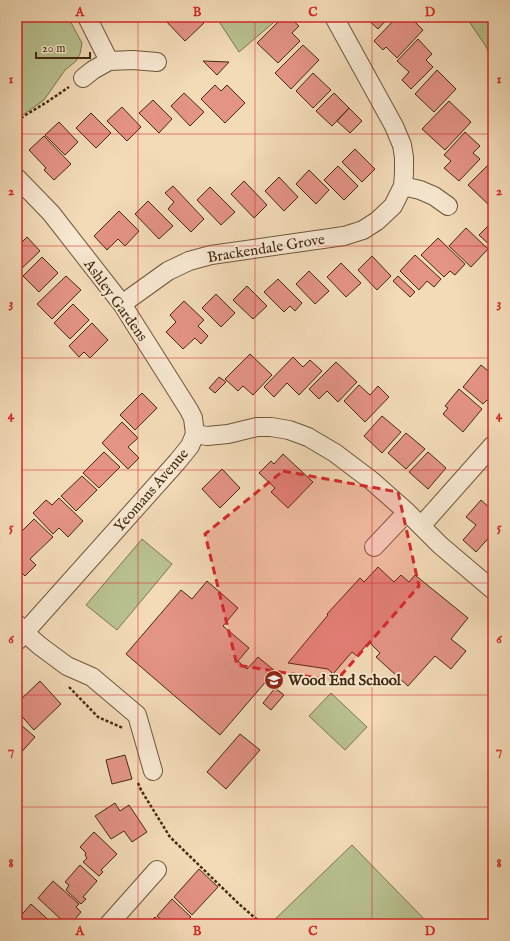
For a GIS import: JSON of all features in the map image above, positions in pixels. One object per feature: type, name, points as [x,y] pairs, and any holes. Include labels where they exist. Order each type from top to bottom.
[{"type":"street","points":[[87,17],[109,61]]},
{"type":"street","name":"Brackendale Grove","points":[[122,304],[168,271],[188,260],[211,255],[344,236],[363,230],[376,222],[393,206],[403,186],[404,157],[402,146],[394,126],[334,17]]},
{"type":"street","points":[[83,78],[93,70],[109,61],[133,60],[157,62]]},
{"type":"street","name":"Ashley Gardens","points":[[17,178],[51,213],[122,304],[189,410],[193,418],[195,434]]},
{"type":"street","points":[[403,186],[420,190],[434,196],[448,206]]},
{"type":"street","name":"Yeomans Avenue","points":[[19,632],[177,462],[190,446],[195,434],[207,436],[228,434],[257,427],[271,427],[289,430],[308,437],[335,453],[372,481],[422,526],[440,545],[493,590]]},
{"type":"street","points":[[422,526],[493,446]]},
{"type":"street","points":[[374,547],[407,512]]},
{"type":"street","points":[[19,632],[67,666],[92,677],[136,714],[153,771]]},
{"type":"street","points":[[109,924],[157,870]]},
{"type":"path","points":[[17,121],[83,78]]},
{"type":"path","points":[[306,924],[322,921],[334,924]]},
{"type":"highlighted area","points":[[283,471],[398,492],[419,586],[336,681],[237,665],[205,534]]},
{"type":"green space","points":[[17,17],[68,17],[82,43],[80,54],[76,61],[65,70],[44,100],[17,119]]},
{"type":"green space","points":[[216,17],[280,17],[239,52]]},
{"type":"green space","points":[[466,17],[493,17],[493,60],[485,45]]},
{"type":"green space","points":[[142,539],[172,564],[117,630],[86,605]]},
{"type":"green space","points":[[331,693],[367,727],[345,750],[309,716]]},
{"type":"green space","points":[[352,845],[429,924],[270,924]]},
{"type":"building","points":[[162,17],[198,17],[204,23],[185,41]]},
{"type":"building","points":[[283,17],[289,17],[299,26],[292,33],[300,41],[278,63],[257,43]]},
{"type":"building","points":[[365,17],[389,17],[378,29]]},
{"type":"building","points":[[397,17],[410,17],[423,30],[397,58],[386,47],[383,50],[374,41]]},
{"type":"building","points":[[418,39],[432,54],[426,60],[433,67],[411,89],[402,80],[409,72],[397,61]]},
{"type":"building","points":[[303,45],[319,60],[291,89],[275,73]]},
{"type":"building","points":[[203,61],[229,62],[217,75]]},
{"type":"building","points":[[437,70],[456,89],[434,112],[415,94]]},
{"type":"building","points":[[313,73],[331,90],[313,108],[296,91]]},
{"type":"building","points":[[215,85],[221,91],[227,85],[245,103],[225,123],[201,99]]},
{"type":"building","points":[[184,93],[204,112],[190,126],[171,106]]},
{"type":"building","points":[[334,93],[349,108],[332,126],[316,111]]},
{"type":"building","points":[[153,100],[172,119],[159,133],[139,113]]},
{"type":"building","points":[[449,101],[471,122],[445,150],[422,129]]},
{"type":"building","points":[[122,107],[141,127],[127,141],[107,121]]},
{"type":"building","points":[[349,108],[362,121],[350,133],[337,121]]},
{"type":"building","points":[[91,113],[111,133],[96,148],[76,128]]},
{"type":"building","points":[[59,122],[78,142],[65,155],[45,135]]},
{"type":"building","points":[[465,132],[480,146],[473,153],[480,159],[459,181],[444,168],[451,161],[444,155]]},
{"type":"building","points":[[44,136],[71,164],[54,180],[44,170],[46,168],[29,150]]},
{"type":"building","points":[[355,149],[375,169],[362,182],[342,162]]},
{"type":"building","points":[[492,161],[493,206],[491,207],[468,185]]},
{"type":"building","points":[[338,166],[358,186],[344,200],[324,180]]},
{"type":"building","points":[[309,170],[329,190],[316,204],[296,184]]},
{"type":"building","points":[[279,177],[298,197],[284,211],[265,191]]},
{"type":"building","points":[[244,181],[267,205],[254,218],[231,194]]},
{"type":"building","points":[[173,186],[204,219],[191,232],[168,209],[174,202],[165,193]]},
{"type":"building","points":[[210,187],[235,212],[221,225],[197,200]]},
{"type":"building","points":[[148,201],[173,226],[159,239],[135,214]]},
{"type":"building","points":[[119,211],[139,231],[125,246],[118,239],[107,250],[94,236]]},
{"type":"building","points":[[493,221],[493,248],[479,235]]},
{"type":"building","points":[[466,228],[488,249],[471,267],[449,246]]},
{"type":"building","points":[[27,237],[40,251],[19,271],[17,268],[17,247]]},
{"type":"building","points":[[438,238],[465,264],[455,275],[450,271],[444,277],[421,255]]},
{"type":"building","points":[[415,255],[441,279],[434,287],[427,281],[419,290],[400,271]]},
{"type":"building","points":[[372,256],[391,276],[377,290],[358,270]]},
{"type":"building","points":[[42,257],[58,273],[39,292],[23,276]]},
{"type":"building","points":[[341,263],[361,283],[346,297],[327,277]]},
{"type":"building","points":[[309,271],[329,291],[315,304],[296,284]]},
{"type":"building","points":[[66,276],[81,290],[52,319],[37,304]]},
{"type":"building","points":[[398,276],[415,292],[410,297],[393,281]]},
{"type":"building","points":[[278,279],[302,303],[295,311],[290,306],[284,312],[264,292]]},
{"type":"building","points":[[247,286],[267,306],[253,319],[233,300]]},
{"type":"building","points":[[216,294],[235,313],[221,327],[202,308]]},
{"type":"building","points":[[184,301],[204,320],[198,326],[208,336],[201,344],[195,338],[183,349],[166,332],[176,322],[170,315]]},
{"type":"building","points":[[73,304],[89,320],[70,339],[54,323]]},
{"type":"building","points":[[92,323],[108,340],[90,358],[84,352],[79,357],[69,346]]},
{"type":"building","points":[[250,354],[272,375],[253,395],[243,386],[238,391],[225,379]]},
{"type":"building","points":[[293,357],[303,367],[310,360],[322,371],[299,395],[287,383],[274,397],[264,387]]},
{"type":"building","points":[[336,362],[357,382],[338,402],[327,391],[319,399],[309,389]]},
{"type":"building","points":[[481,365],[493,375],[493,400],[491,403],[487,400],[483,404],[463,387]]},
{"type":"building","points":[[219,377],[226,382],[215,393],[209,388]]},
{"type":"building","points":[[359,385],[370,395],[378,386],[389,397],[365,422],[344,401]]},
{"type":"building","points":[[459,389],[482,409],[463,432],[443,414],[448,408],[445,406]]},
{"type":"building","points":[[142,393],[157,408],[135,430],[120,415]]},
{"type":"building","points":[[382,416],[401,432],[382,453],[364,436]]},
{"type":"building","points":[[122,422],[138,438],[128,447],[139,458],[128,469],[102,443]]},
{"type":"building","points":[[406,433],[425,449],[406,469],[388,453]]},
{"type":"building","points":[[104,452],[120,467],[99,488],[83,473]]},
{"type":"building","points":[[428,452],[446,468],[428,489],[409,472]]},
{"type":"building","points":[[283,454],[313,482],[288,508],[271,492],[275,488],[259,473],[271,461],[274,464]]},
{"type":"building","points":[[222,469],[240,488],[220,508],[202,489]]},
{"type":"building","points":[[82,476],[97,490],[76,511],[61,496]]},
{"type":"building","points":[[59,498],[83,521],[68,537],[59,528],[53,534],[33,513],[46,500],[52,505]]},
{"type":"building","points":[[481,500],[493,511],[493,533],[476,552],[463,540],[476,525],[466,517]]},
{"type":"building","points":[[34,519],[53,537],[30,559],[36,565],[25,576],[17,568],[17,554],[21,550],[17,546],[17,536]]},
{"type":"building","points":[[378,567],[394,582],[401,575],[409,582],[415,575],[468,618],[451,639],[466,651],[451,669],[435,656],[408,686],[376,657],[380,653],[369,642],[357,656],[352,652],[333,674],[328,669],[288,663],[328,615],[327,614],[360,578],[364,582]]},
{"type":"building","points":[[207,581],[238,608],[223,626],[249,648],[238,661],[247,669],[258,657],[275,671],[220,735],[126,654],[181,590],[192,599]]},
{"type":"building","points":[[40,681],[61,704],[34,730],[17,711],[17,703]]},
{"type":"building","points":[[275,688],[284,695],[271,710],[263,703]]},
{"type":"building","points":[[20,724],[35,737],[17,757],[17,728]]},
{"type":"building","points":[[240,734],[260,750],[226,789],[207,772]]},
{"type":"building","points":[[125,755],[132,779],[112,784],[106,760]]},
{"type":"building","points":[[115,803],[120,811],[129,805],[147,832],[132,842],[124,831],[111,839],[95,816]]},
{"type":"building","points":[[94,832],[117,854],[101,870],[103,872],[99,876],[83,862],[87,858],[85,855],[86,853],[80,847]]},
{"type":"building","points":[[80,865],[97,881],[83,897],[86,899],[81,904],[66,890],[69,885],[65,882]]},
{"type":"building","points":[[199,869],[218,887],[192,915],[174,897]]},
{"type":"building","points":[[53,881],[79,904],[76,907],[81,912],[71,924],[66,924],[38,898]]},
{"type":"building","points":[[172,899],[191,917],[184,924],[166,924],[157,916]]},
{"type":"building","points":[[31,904],[53,924],[17,924],[17,920]]},
{"type":"building","points":[[155,917],[163,924],[148,924]]},
{"type":"place","name":"Wood End School","points":[[274,680]]}]
